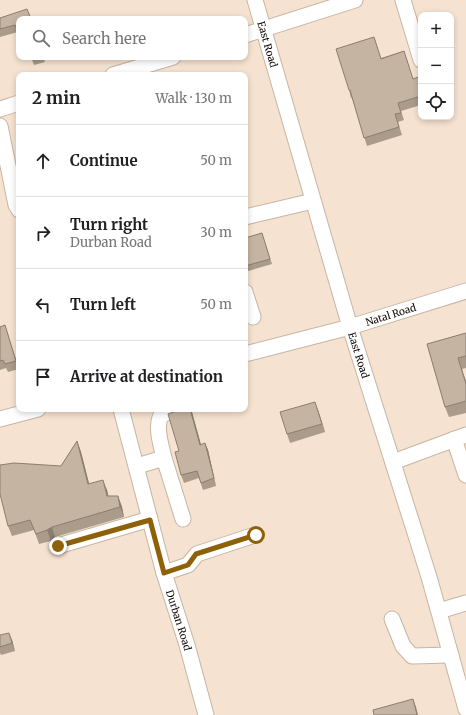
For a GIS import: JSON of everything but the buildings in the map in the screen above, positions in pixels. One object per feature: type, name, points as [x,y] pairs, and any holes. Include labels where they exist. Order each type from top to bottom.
[{"type":"street","name":"East Road","points":[[255,0],[350,327],[439,611],[466,709]]},
{"type":"street","points":[[248,34],[355,0]]},
{"type":"street","points":[[402,0],[418,51]]},
{"type":"street","points":[[123,72],[163,60]]},
{"type":"street","points":[[0,109],[16,104]]},
{"type":"street","points":[[0,126],[12,153],[16,205]]},
{"type":"street","points":[[248,216],[313,201]]},
{"type":"street","name":"Natal Road","points":[[248,353],[350,327],[466,291]]},
{"type":"street","points":[[248,301],[253,317]]},
{"type":"street","points":[[0,419],[27,412]]},
{"type":"street","name":"Durban Road","points":[[122,412],[164,573],[187,646],[206,715]]},
{"type":"street","points":[[170,412],[161,415],[158,420],[158,432],[164,458],[183,519]]},
{"type":"street","points":[[393,462],[460,437],[466,475]]},
{"type":"street","points":[[137,466],[164,458]]},
{"type":"street","points":[[58,546],[150,520]]},
{"type":"street","points":[[164,573],[188,565],[196,554],[256,535]]},
{"type":"street","points":[[439,611],[466,603]]},
{"type":"street","points":[[392,620],[402,646],[412,656],[451,655]]},
{"type":"route","points":[[58,546],[150,520],[164,573],[188,565],[196,554],[256,535]]}]
